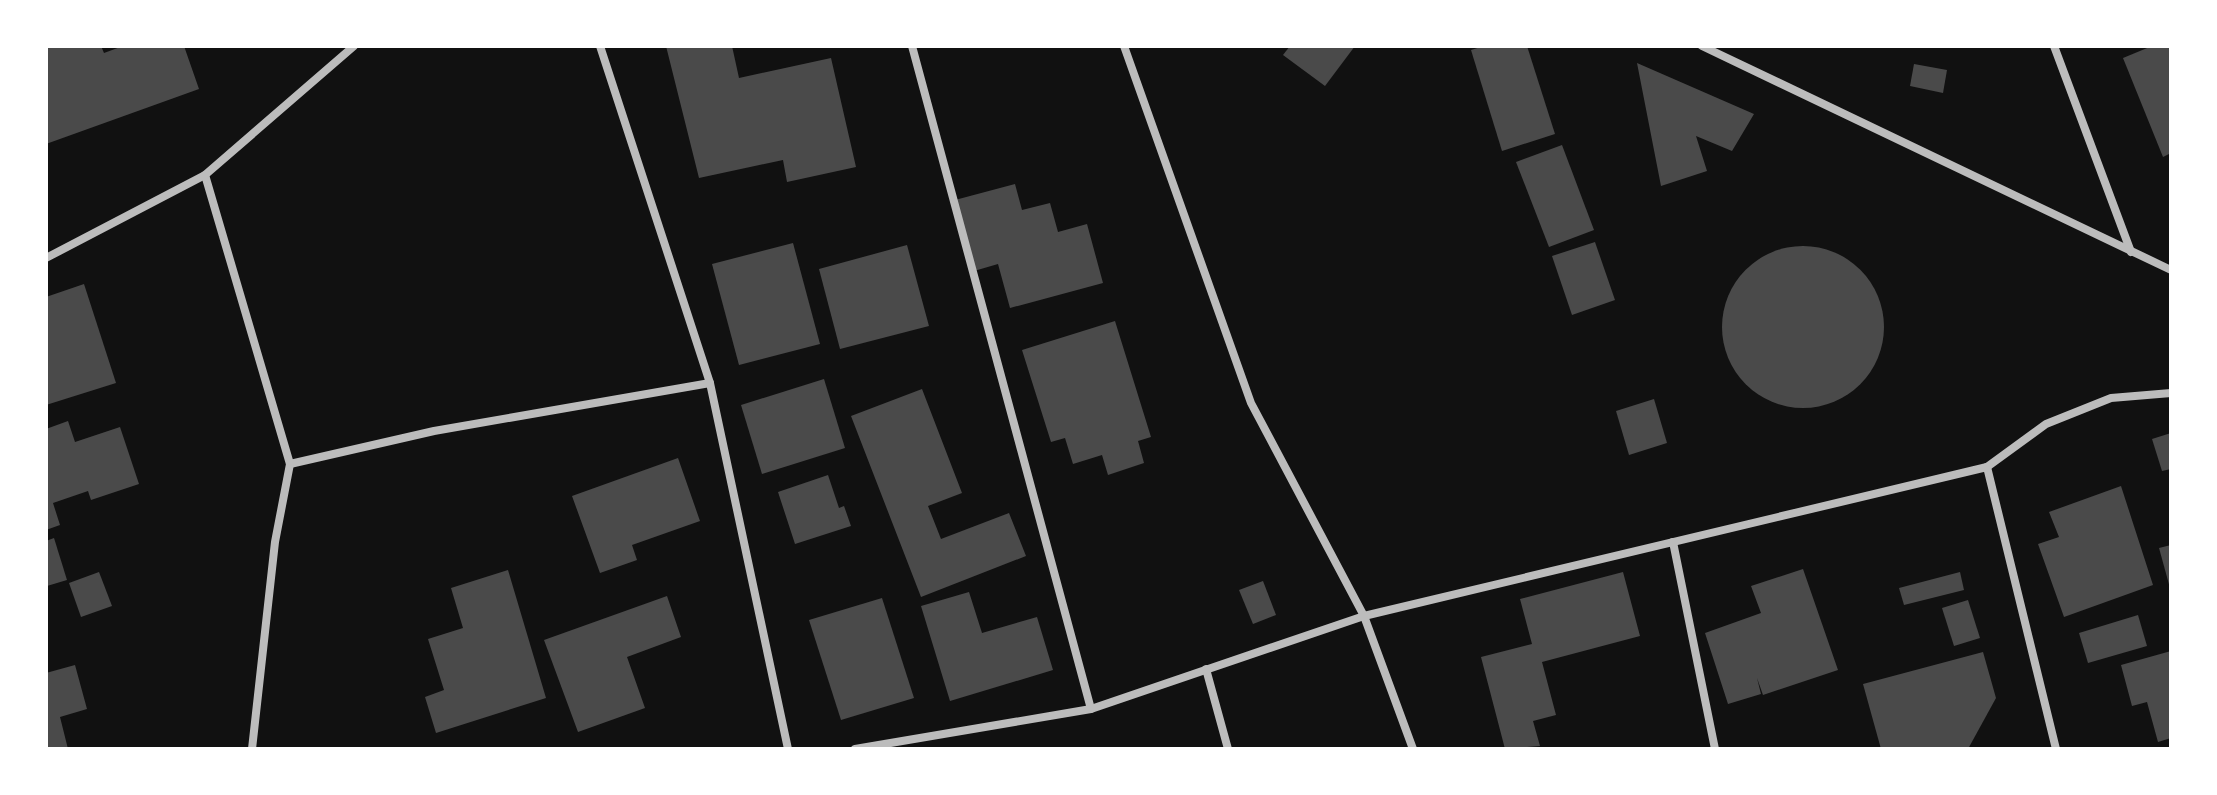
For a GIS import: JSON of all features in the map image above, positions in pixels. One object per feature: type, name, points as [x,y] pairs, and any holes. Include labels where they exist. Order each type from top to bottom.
[{"type":"street","points":[[46,258],[205,175],[354,46]]},
{"type":"street","points":[[600,46],[710,383],[788,749]]},
{"type":"street","points":[[912,46],[1091,709]]},
{"type":"street","points":[[1124,46],[1251,403],[1364,616],[1413,749]]},
{"type":"street","points":[[1702,46],[2171,270]]},
{"type":"street","points":[[2054,46],[2131,252]]},
{"type":"street","points":[[205,175],[290,464],[275,542],[252,749]]},
{"type":"street","points":[[290,464],[434,431],[710,383]]},
{"type":"street","points":[[855,749],[1091,709],[1364,616],[1987,467],[2046,424],[2111,398],[2171,393]]},
{"type":"street","points":[[1987,467],[2056,749]]},
{"type":"street","points":[[1673,542],[1715,749]]},
{"type":"street","points":[[1206,669],[1228,749]]},
{"type":"building","points":[[46,46],[101,46],[104,53],[123,46],[184,46],[199,89],[46,144]]},
{"type":"building","points":[[666,46],[732,46],[739,78],[831,58],[856,167],[787,182],[783,160],[699,178]]},
{"type":"building","points":[[1290,46],[1355,46],[1325,86],[1283,55]]},
{"type":"building","points":[[1484,46],[1527,46],[1555,134],[1502,151],[1471,50]]},
{"type":"building","points":[[2152,46],[2171,46],[2171,153],[2163,157],[2123,58]]},
{"type":"building","points":[[1637,63],[1754,114],[1732,151],[1696,136],[1707,171],[1661,186]]},
{"type":"building","points":[[1914,64],[1947,70],[1943,93],[1910,86]]},
{"type":"building","points":[[1562,145],[1594,230],[1549,247],[1516,162]]},
{"type":"building","points":[[1015,184],[1022,210],[1050,203],[1058,232],[1087,224],[1103,283],[1010,308],[998,264],[974,271],[955,200]]},
{"type":"building","points":[[1595,242],[1615,300],[1572,315],[1552,256]]},
{"type":"building","points":[[793,243],[820,344],[739,365],[712,264]]},
{"type":"building","points":[[907,245],[929,326],[840,349],[819,269]]},
{"type":"building","points":[[1803,246],[1834,252],[1860,270],[1878,296],[1884,327],[1878,358],[1860,384],[1834,402],[1803,408],[1772,402],[1746,384],[1728,358],[1722,327],[1728,296],[1746,270],[1772,252]]},
{"type":"building","points":[[84,284],[116,383],[46,405],[46,297]]},
{"type":"building","points":[[1115,321],[1151,437],[1138,441],[1144,463],[1108,475],[1102,455],[1073,464],[1065,438],[1051,442],[1022,350]]},
{"type":"building","points":[[824,379],[845,448],[762,474],[741,405]]},
{"type":"building","points":[[922,389],[962,493],[928,506],[941,539],[1009,513],[1026,556],[921,597],[851,416]]},
{"type":"building","points":[[1654,399],[1667,443],[1629,455],[1616,411]]},
{"type":"building","points":[[68,421],[75,442],[120,427],[139,484],[91,500],[88,491],[53,503],[60,525],[46,530],[46,429]]},
{"type":"building","points":[[2171,433],[2171,469],[2162,471],[2152,439]]},
{"type":"building","points":[[678,458],[700,521],[632,545],[637,560],[600,573],[572,496]]},
{"type":"building","points":[[828,475],[839,508],[844,506],[851,526],[795,544],[778,492]]},
{"type":"building","points":[[2121,486],[2153,585],[2064,617],[2038,544],[2059,537],[2049,512]]},
{"type":"building","points":[[54,538],[67,580],[47,586],[46,541]]},
{"type":"building","points":[[2171,545],[2171,588],[2170,588],[2159,548]]},
{"type":"building","points":[[1803,569],[1838,670],[1763,695],[1757,678],[1761,694],[1728,704],[1705,633],[1761,613],[1751,586]]},
{"type":"building","points":[[508,570],[546,698],[436,733],[425,697],[444,690],[428,639],[463,628],[451,588]]},
{"type":"building","points":[[99,572],[112,606],[81,617],[69,583]]},
{"type":"building","points":[[1623,572],[1640,636],[1542,662],[1556,715],[1533,721],[1540,746],[1505,749],[1481,657],[1532,644],[1520,599]]},
{"type":"building","points":[[1960,572],[1964,590],[1904,605],[1899,588]]},
{"type":"building","points":[[1263,581],[1276,615],[1253,624],[1239,590]]},
{"type":"building","points":[[969,592],[982,633],[1037,617],[1053,670],[950,701],[921,606]]},
{"type":"building","points":[[667,596],[681,637],[627,657],[645,708],[578,732],[544,640]]},
{"type":"building","points":[[882,598],[914,698],[841,720],[809,620]]},
{"type":"building","points":[[1968,600],[1980,638],[1954,646],[1942,608]]},
{"type":"building","points":[[2138,615],[2147,646],[2088,663],[2079,633]]},
{"type":"building","points":[[2171,651],[2171,738],[2158,742],[2147,702],[2132,706],[2121,665]]},
{"type":"building","points":[[1983,652],[1996,698],[1968,749],[1881,749],[1863,684]]},
{"type":"building","points":[[75,665],[87,709],[60,717],[68,749],[46,749],[46,673]]}]
